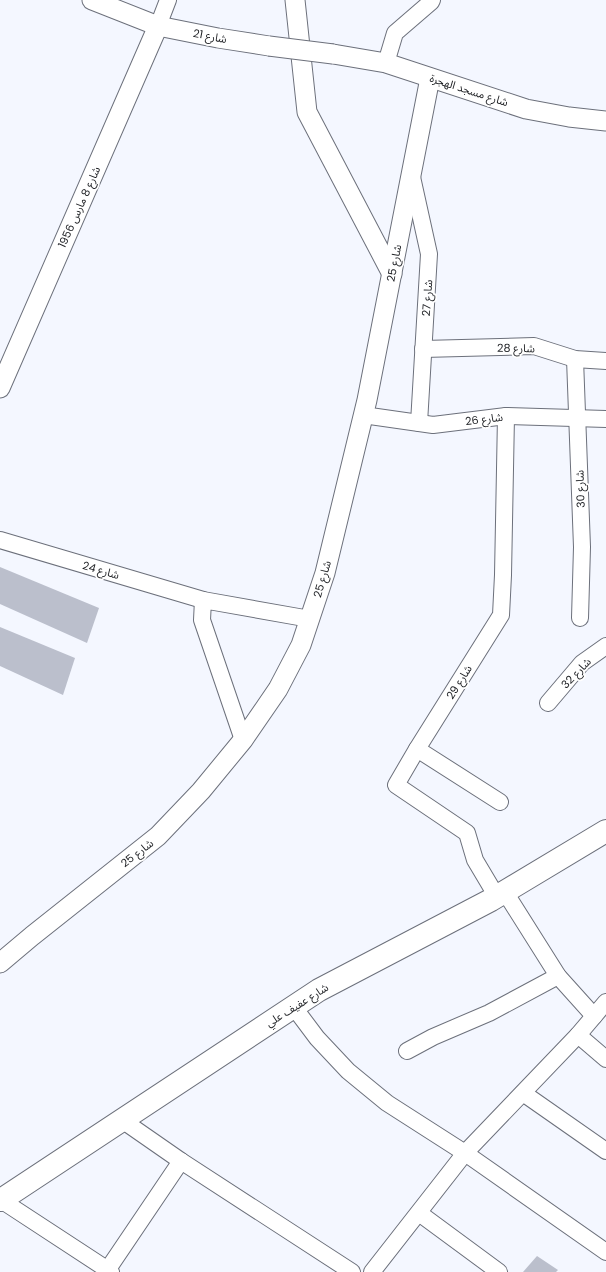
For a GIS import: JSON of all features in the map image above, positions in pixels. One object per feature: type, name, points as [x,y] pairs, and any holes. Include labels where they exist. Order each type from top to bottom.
[{"type":"main road","name":"شارع عفيف علي","points":[[0,1201],[319,990],[405,946],[501,894],[606,831]]},
{"type":"street","name":"شارع 21","points":[[92,0],[158,26],[218,38],[333,54]]},
{"type":"street","points":[[158,26],[168,0]]},
{"type":"street","points":[[296,0],[306,112],[392,274]]},
{"type":"street","points":[[386,62],[394,33],[432,0]]},
{"type":"street","name":"شارع 8 مارس 1956","points":[[0,388],[158,26]]},
{"type":"street","name":"شارع مسجد الهجرة","points":[[333,54],[386,62],[526,109],[606,122]]},
{"type":"street","name":"شارع 25","points":[[0,963],[158,836],[201,791],[243,740],[278,689],[301,645],[324,573],[363,415],[430,78]]},
{"type":"street","name":"شارع 27","points":[[411,175],[430,254],[419,423]]},
{"type":"street","name":"شارع 28","points":[[423,350],[534,346],[575,360],[606,361]]},
{"type":"street","name":"شارع 30","points":[[575,360],[582,547],[580,618]]},
{"type":"street","name":"شارع 26","points":[[363,415],[433,425],[506,416],[606,419]]},
{"type":"street","name":"شارع 29","points":[[501,894],[475,860],[467,833],[396,785],[501,615],[504,575],[506,416]]},
{"type":"street","name":"شارع 24","points":[[0,540],[203,600],[310,619]]},
{"type":"street","points":[[203,600],[202,620],[243,740]]},
{"type":"street","name":"شارع 32","points":[[548,702],[582,663],[606,646]]},
{"type":"street","points":[[417,749],[500,802]]},
{"type":"street","points":[[501,894],[558,976],[594,1016]]},
{"type":"street","points":[[407,1051],[489,1012],[558,976]]},
{"type":"street","points":[[372,1272],[466,1153],[578,1035],[606,1002]]},
{"type":"street","points":[[293,1006],[317,1038],[348,1071],[387,1103],[466,1153],[606,1252]]},
{"type":"street","points":[[578,1035],[606,1059]]},
{"type":"street","points":[[523,1093],[606,1152]]},
{"type":"street","points":[[122,1120],[181,1161],[352,1272]]},
{"type":"street","points":[[0,1201],[108,1271],[181,1161]]},
{"type":"street","points":[[419,1213],[499,1272]]},
{"type":"building","points":[[0,567],[99,608],[87,643],[0,604]]},
{"type":"building","points":[[0,627],[75,658],[63,695],[0,666]]},
{"type":"building","points":[[537,1256],[558,1270],[556,1272],[523,1272]]}]
